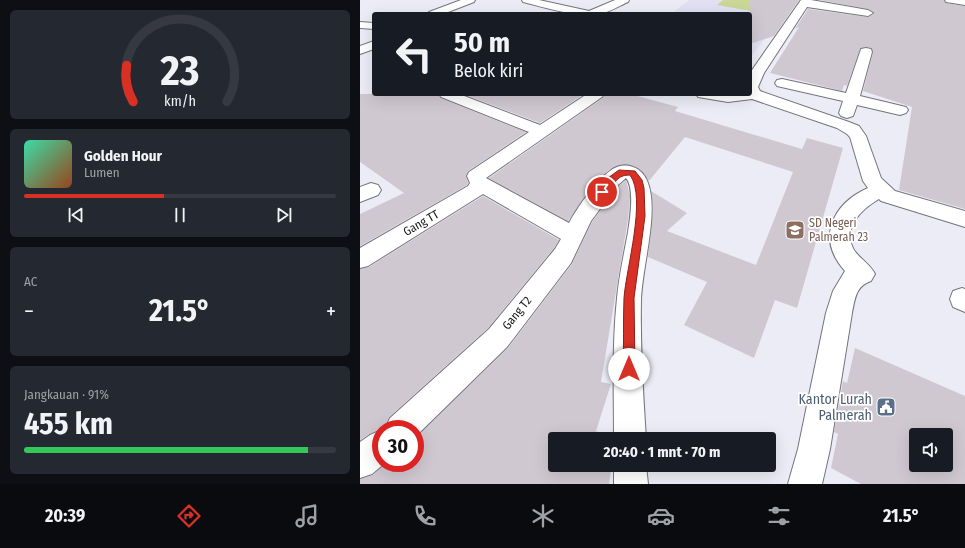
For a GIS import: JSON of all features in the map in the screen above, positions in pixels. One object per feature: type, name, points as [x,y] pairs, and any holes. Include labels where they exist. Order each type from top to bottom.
[{"type":"street","points":[[438,12],[470,0]]},
{"type":"street","points":[[527,0],[554,8],[582,12]]},
{"type":"street","points":[[596,12],[624,0]]},
{"type":"street","points":[[950,0],[965,2]]},
{"type":"street","points":[[752,85],[757,73],[805,1],[868,13]]},
{"type":"street","points":[[360,24],[372,26]]},
{"type":"street","points":[[360,50],[372,46]]},
{"type":"street","points":[[844,125],[866,52]]},
{"type":"street","points":[[782,82],[900,110]]},
{"type":"street","points":[[752,89],[754,94],[762,98],[844,125],[853,130],[858,136],[873,181],[881,190],[893,198],[965,219]]},
{"type":"street","points":[[451,96],[542,132]]},
{"type":"street","points":[[574,236],[480,184],[476,178],[478,173],[542,132],[593,96]]},
{"type":"street","points":[[716,96],[728,98],[741,96]]},
{"type":"street","name":"Gang T2","points":[[411,420],[498,338],[563,256],[583,217],[611,180],[622,172],[629,171],[636,176],[640,188],[640,216],[629,298],[630,432]]},
{"type":"street","name":"Gang TT","points":[[360,259],[475,191],[480,184]]},
{"type":"street","points":[[805,484],[814,450],[839,313],[845,291],[855,276],[863,274],[845,255],[840,232],[844,220],[850,210],[859,201],[881,190]]},
{"type":"street","points":[[360,462],[372,453]]},
{"type":"street","points":[[630,472],[631,484]]},
{"type":"shaded area","points":[[689,0],[795,0],[752,55],[752,12],[674,12]]},
{"type":"green space","points":[[723,0],[761,0],[751,11],[717,5]]},
{"type":"building","points":[[750,0],[799,0],[774,36],[752,43],[752,12],[750,12]]},
{"type":"building","points":[[820,0],[944,0],[946,3],[965,6],[965,209],[899,190],[912,107],[863,91],[873,52],[871,48],[866,47],[860,49],[847,86],[844,85],[842,91],[770,73],[799,27],[795,29],[808,9],[868,17],[874,14],[868,9]]},
{"type":"building","points":[[360,94],[372,94],[372,96],[439,96],[440,98],[526,132],[468,171],[466,175],[467,185],[360,246],[360,214],[404,193],[360,162]]},
{"type":"building","points":[[468,96],[581,96],[540,123]]},
{"type":"building","points":[[604,96],[637,96],[678,107],[675,111],[802,149],[807,138],[843,148],[797,308],[775,300],[754,358],[684,325],[707,282],[648,257],[653,209],[651,191],[687,213],[667,231],[756,265],[793,172],[685,137],[649,181],[642,171],[632,165],[621,164],[609,170],[592,187],[568,221],[489,178]]},
{"type":"building","points":[[626,180],[630,196],[628,219],[601,382],[611,384],[596,431],[598,432],[548,432],[548,472],[611,472],[609,484],[360,484],[360,479],[373,475],[376,472],[424,472],[424,429],[508,348],[572,264],[592,222],[619,186]]},
{"type":"building","points":[[483,196],[559,240],[488,328],[389,417],[388,420],[372,420],[372,433],[360,440],[360,269],[369,267]]},
{"type":"building","name":"Kantor Lurah Palmerah","points":[[855,348],[965,396],[965,484],[861,484],[831,468],[838,434],[834,432],[843,381],[847,383]]},
{"type":"place","name":"SD Negeri Palmerah 23","points":[[795,230]]},
{"type":"place","name":"Kantor Lurah Palmerah","points":[[886,407]]},
{"type":"route","points":[[602,192],[611,180],[618,174],[626,171],[634,174],[638,180],[640,188],[640,216],[629,298],[629,369]]}]
